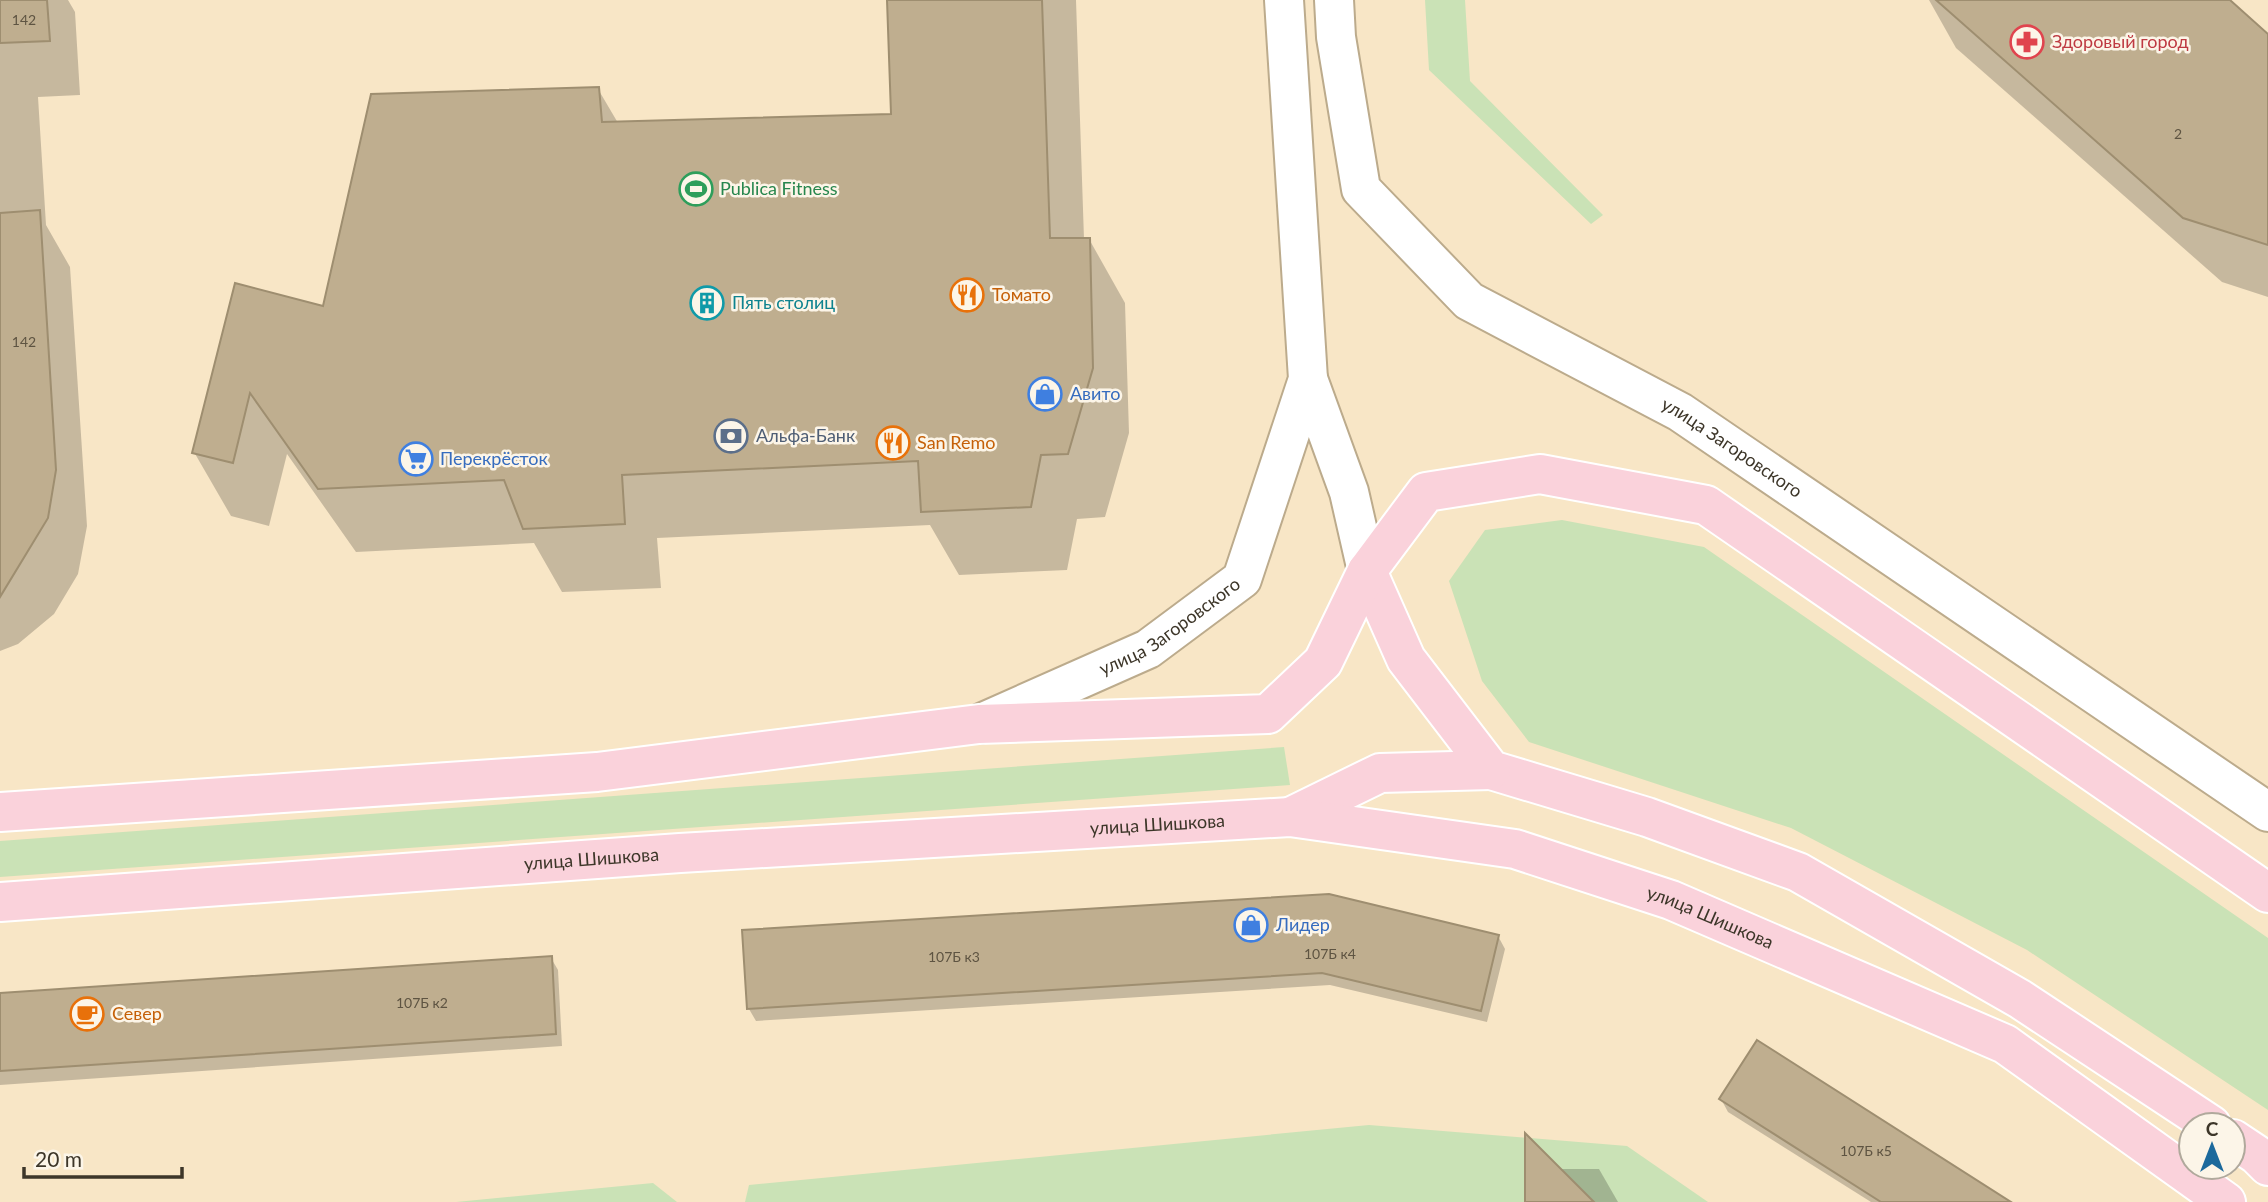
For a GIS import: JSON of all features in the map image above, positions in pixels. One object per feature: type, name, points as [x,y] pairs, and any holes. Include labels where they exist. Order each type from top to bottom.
[{"type":"main road","points":[[0,812],[597,772],[979,724],[1268,714],[1323,662],[1367,571],[1426,492],[1540,474],[1706,505],[2268,893]]},
{"type":"main road","points":[[1367,571],[1406,659],[1491,770]]},
{"type":"main road","points":[[1290,817],[1380,773],[1491,770],[1647,817],[1798,872],[2020,999],[2190,1111]]},
{"type":"main road","name":"улица Шишкова","points":[[0,902],[680,853],[1290,817],[1515,849],[1671,900],[2005,1044],[2226,1202]]},
{"type":"main road","points":[[2247,1148],[2268,1166]]},
{"type":"street","name":"улица Загоровского","points":[[979,724],[1148,649],[1242,579],[1308,379],[1284,0]]},
{"type":"street","name":"улица Загоровского","points":[[1334,0],[1336,37],[1361,188],[1469,301],[1680,412],[2268,812]]},
{"type":"street","points":[[1308,379],[1349,492],[1367,571]]},
{"type":"green space","points":[[1425,0],[1465,0],[1470,81],[1603,215],[1591,224],[1429,70]]},
{"type":"green space","points":[[1562,520],[1704,547],[2268,938],[2268,1110],[2027,950],[1791,828],[1529,742],[1482,681],[1449,581],[1485,530]]},
{"type":"green space","points":[[1284,747],[1290,785],[0,877],[0,841]]},
{"type":"green space","points":[[1369,1125],[1627,1146],[1708,1202],[745,1202],[749,1185]]},
{"type":"green space","points":[[653,1183],[677,1202],[456,1202]]},
{"type":"building","points":[[0,0],[47,0],[50,41],[0,43]]},
{"type":"building","name":"Пять столиц","points":[[887,0],[1042,0],[1050,238],[1090,238],[1093,368],[1068,454],[1041,455],[1031,507],[921,512],[918,461],[622,475],[625,524],[523,529],[504,480],[318,489],[250,393],[233,463],[192,453],[235,283],[323,306],[371,94],[599,87],[602,122],[891,114]]},
{"type":"building","points":[[1936,0],[2230,0],[2268,34],[2268,245],[2183,218]]},
{"type":"building","points":[[40,210],[56,470],[48,518],[0,597],[0,213]]},
{"type":"building","points":[[1329,894],[1499,935],[1481,1011],[1322,973],[747,1009],[742,930]]},
{"type":"building","points":[[552,956],[556,1034],[0,1071],[0,993]]},
{"type":"building","points":[[1757,1040],[2011,1202],[1881,1202],[1719,1099]]},
{"type":"building","points":[[1525,1133],[1594,1202],[1525,1202]]},
{"type":"place","name":"Здоровый город","points":[[2027,42]]},
{"type":"place","name":"Publica Fitness","points":[[696,189]]},
{"type":"place","name":"Томато","points":[[967,295]]},
{"type":"place","name":"Пять столиц","points":[[707,303]]},
{"type":"place","name":"Авито","points":[[1045,394]]},
{"type":"place","name":"Альфа-Банк","points":[[731,436]]},
{"type":"place","name":"San Remo","points":[[893,443]]},
{"type":"place","name":"Перекрёсток","points":[[416,459]]},
{"type":"place","name":"Лидер","points":[[1251,925]]},
{"type":"place","name":"Север","points":[[87,1014]]}]
